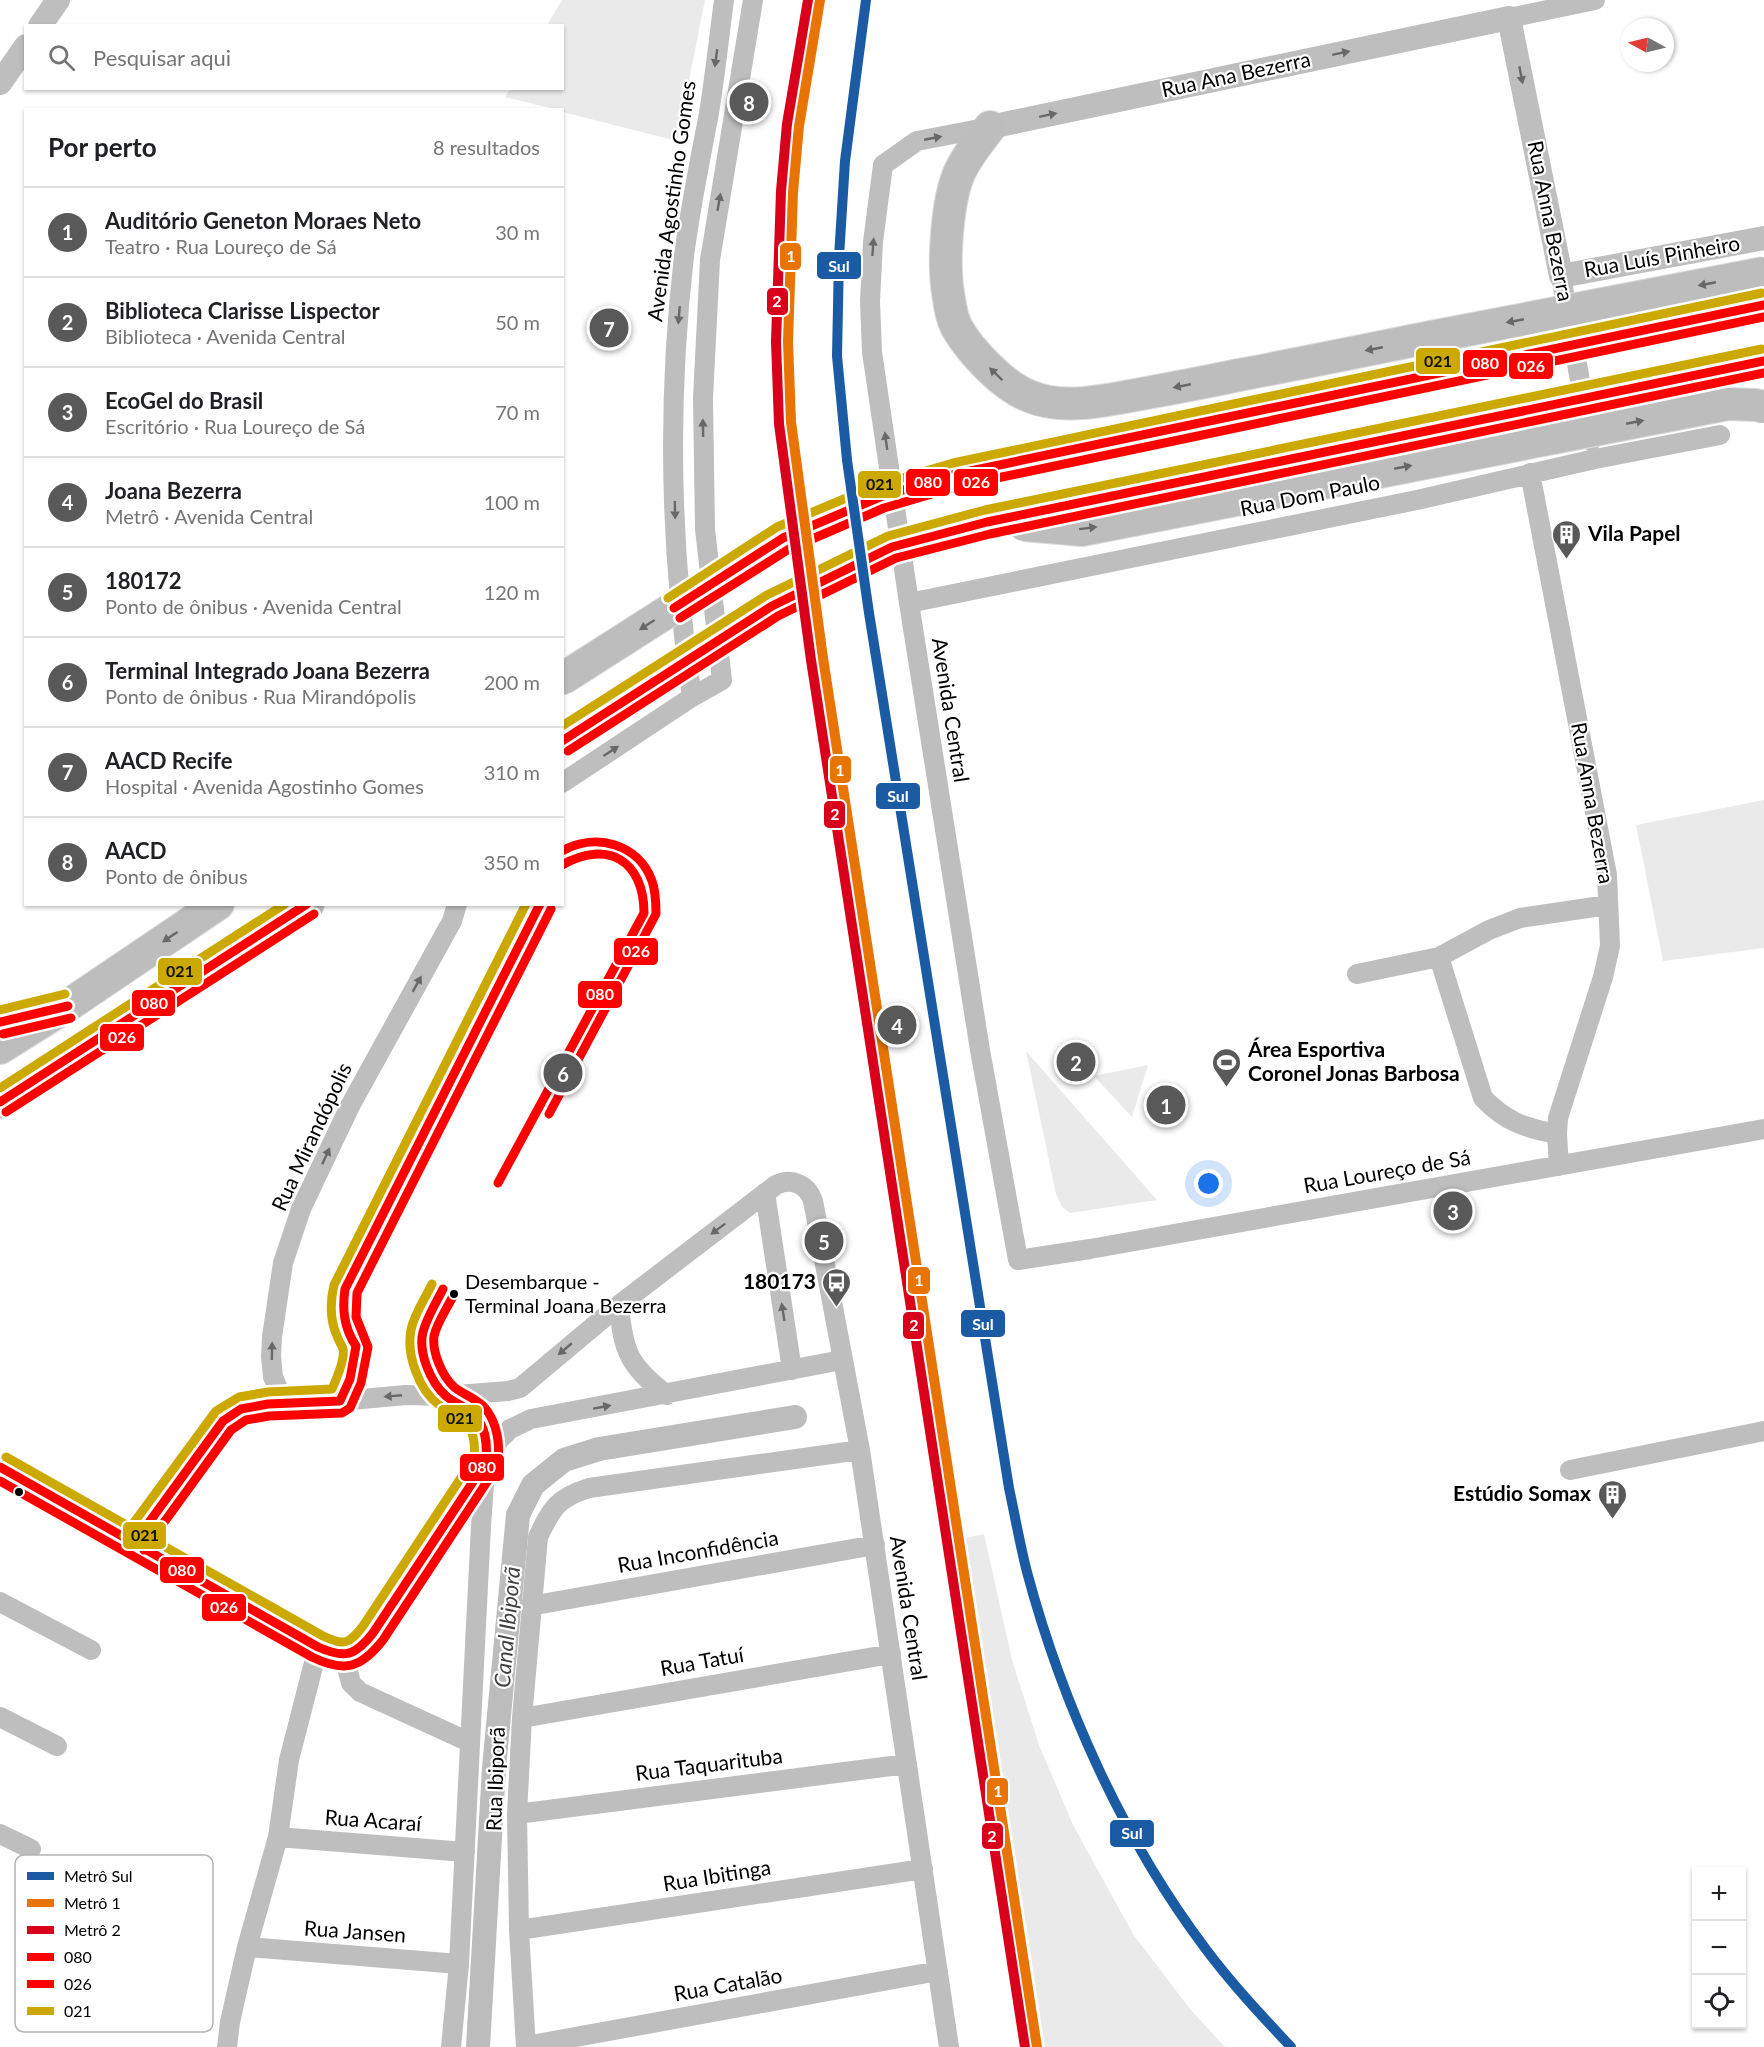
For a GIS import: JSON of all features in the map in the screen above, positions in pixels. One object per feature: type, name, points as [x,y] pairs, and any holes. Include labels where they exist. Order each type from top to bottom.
[{"type":"highway","points":[[990,127],[958,176],[946,249],[946,285],[951,312],[957,328],[1004,382],[1029,397],[1058,402],[1089,402],[1180,387],[1764,273]]},
{"type":"highway","points":[[564,678],[783,538],[880,497],[967,472],[1764,305]]},
{"type":"highway","points":[[564,740],[772,606],[892,547],[987,522],[1764,361]]},
{"type":"highway","points":[[987,522],[1082,530],[1728,404],[1764,406]]},
{"type":"highway","points":[[0,1048],[69,1005],[215,906]]},
{"type":"highway","points":[[0,1102],[305,906]]},
{"type":"highway","points":[[0,1022],[69,1005]]},
{"type":"street","points":[[41,24],[57,0]]},
{"type":"street","name":"Avenida Agostinho Gomes","points":[[692,697],[683,633],[675,540],[672,417],[684,257],[709,111],[724,0]]},
{"type":"street","points":[[564,782],[692,697],[722,680],[705,529],[703,398],[710,260],[753,0]]},
{"type":"street","name":"Rua Ana Bezerra","points":[[883,165],[917,141],[1595,0]]},
{"type":"street","name":"Rua Anna Bezerra","points":[[1509,18],[1561,276],[1594,459]]},
{"type":"street","points":[[0,82],[24,49]]},
{"type":"street","name":"Avenida Central","points":[[883,165],[873,242],[870,301],[872,352],[909,603],[980,1050],[1018,1260]]},
{"type":"street","name":"Rua Luís Pinheiro","points":[[1561,276],[1764,238]]},
{"type":"street","name":"Rua Dom Paulo","points":[[909,603],[1417,500],[1594,459],[1720,435]]},
{"type":"street","name":"Rua Anna Bezerra","points":[[1530,473],[1607,874],[1610,946],[1603,977],[1562,1103],[1557,1134],[1559,1166]]},
{"type":"street","points":[[1357,974],[1439,957],[1489,930],[1520,918],[1608,904]]},
{"type":"street","name":"Rua Mirandópolis","points":[[291,1403],[279,1391],[273,1377],[271,1356],[272,1334],[283,1263],[301,1209],[350,1106],[452,921],[456,906]]},
{"type":"street","points":[[1439,957],[1483,1098],[1508,1119],[1524,1127],[1557,1134]]},
{"type":"street","name":"Rua Loureço de Sá","points":[[1018,1260],[1764,1128]]},
{"type":"street","name":"Avenida Central","points":[[765,1193],[781,1182],[793,1182],[798,1183],[809,1192],[813,1201],[860,1450],[950,2047]]},
{"type":"street","points":[[134,1543],[223,1420],[241,1409],[268,1404],[406,1395],[445,1396],[520,1388],[619,1305],[765,1193],[792,1370]]},
{"type":"street","points":[[619,1305],[621,1334],[635,1366],[645,1378],[667,1395]]},
{"type":"street","points":[[0,1467],[318,1647],[344,1656],[364,1646],[500,1439],[510,1429],[524,1422],[842,1360]]},
{"type":"street","name":"Rua Ibiporã","points":[[445,1396],[463,1404],[475,1414],[483,1427],[487,1442],[459,1964],[451,2047]]},
{"type":"street","points":[[1570,1470],[1764,1431]]},
{"type":"street","name":"Rua Ibiporã","points":[[526,2047],[519,1930],[518,1814],[522,1718],[530,1606],[538,1537],[550,1512],[568,1494],[589,1488],[860,1450]]},
{"type":"street","name":"Rua Inconfidência","points":[[530,1606],[875,1545]]},
{"type":"street","points":[[0,1602],[91,1650]]},
{"type":"street","points":[[227,2047],[230,2022],[247,1947],[278,1837],[289,1760],[318,1647]]},
{"type":"street","name":"Rua Tatuí","points":[[522,1718],[891,1654]]},
{"type":"street","points":[[344,1656],[351,1683],[360,1692],[470,1742]]},
{"type":"street","points":[[0,1717],[57,1746]]},
{"type":"street","name":"Rua Taquarituba","points":[[518,1814],[907,1764]]},
{"type":"street","points":[[0,1834],[31,1850]]},
{"type":"street","name":"Rua Acaraí","points":[[278,1837],[465,1852]]},
{"type":"street","name":"Rua Ibitinga","points":[[519,1930],[923,1869]]},
{"type":"street","name":"Rua Jansen","points":[[247,1947],[459,1964]]},
{"type":"street","name":"Rua Catalão","points":[[526,2047],[938,1971]]},
{"type":"shaded area","points":[[562,0],[705,0],[677,141],[564,112],[564,108],[550,108],[505,97],[509,90],[564,90],[564,24],[548,24]]},
{"type":"shaded area","points":[[1764,800],[1764,948],[1663,961],[1636,825]]},
{"type":"shaded area","points":[[1026,1051],[1157,1200],[1070,1213],[1062,1207],[1056,1194]]},
{"type":"shaded area","points":[[1148,1065],[1132,1117],[1094,1076]]},
{"type":"shaded area","points":[[984,1534],[1012,1660],[1039,1745],[1073,1825],[1133,1934],[1190,2009],[1225,2047],[1045,2047],[966,1538]]},
{"type":"waterway","name":"Canal Ibiporã","points":[[478,2047],[494,1768],[518,1515],[533,1485],[564,1460],[599,1449],[795,1417]]},
{"type":"metro line","name":"2","points":[[808,0],[787,124],[781,191],[776,342],[779,424],[811,660],[1025,2047]]},
{"type":"metro line","name":"1","points":[[820,0],[799,126],[793,192],[788,342],[791,422],[823,658],[1037,2047]]},
{"type":"metro line","name":"Sul","points":[[866,0],[845,161],[839,257],[837,356],[847,460],[869,613],[1009,1488],[1020,1541],[1041,1621],[1058,1671],[1098,1768],[1122,1816],[1175,1906],[1205,1948],[1257,2011],[1291,2047]]},
{"type":"transit line","name":"021","points":[[668,598],[777,527],[875,486],[953,463],[1762,293]]},
{"type":"transit line","name":"080","points":[[674,608],[783,538],[880,497],[956,474],[1764,305]]},
{"type":"transit line","name":"026","points":[[680,618],[789,549],[884,508],[959,486],[1764,317]]},
{"type":"transit line","name":"021","points":[[564,725],[767,595],[888,536],[985,510],[1762,349]]},
{"type":"transit line","name":"080","points":[[564,740],[772,606],[892,547],[987,522],[1764,361]]},
{"type":"transit line","name":"026","points":[[568,751],[778,616],[896,558],[990,534],[1764,373]]},
{"type":"transit line","name":"026","points":[[549,1114],[656,914],[652,881],[646,868],[627,850],[602,842],[589,842],[564,850]]},
{"type":"transit line","name":"080","points":[[498,1183],[644,913],[638,880],[630,868],[620,860],[608,855],[594,854],[579,857],[564,864]]},
{"type":"transit line","name":"021","points":[[0,1088],[282,906]]},
{"type":"transit line","name":"080","points":[[0,1102],[304,906]]},
{"type":"transit line","name":"021","points":[[124,1536],[216,1411],[239,1397],[268,1392],[332,1389],[343,1358],[342,1347],[332,1317],[331,1304],[334,1285],[525,906]]},
{"type":"transit line","name":"080","points":[[134,1543],[223,1421],[241,1409],[268,1404],[340,1401],[350,1379],[356,1346],[345,1319],[345,1289],[539,906]]},
{"type":"transit line","name":"026","points":[[144,1550],[231,1430],[246,1420],[269,1416],[342,1413],[350,1408],[361,1383],[368,1347],[356,1317],[357,1293],[551,909]]},
{"type":"transit line","name":"026","points":[[6,1112],[314,914]]},
{"type":"transit line","name":"021","points":[[0,1010],[65,994]]},
{"type":"transit line","name":"080","points":[[0,1022],[68,1006]]},
{"type":"transit line","name":"026","points":[[3,1034],[71,1018]]},
{"type":"transit line","name":"021","points":[[6,1457],[323,1636],[346,1642],[354,1637],[363,1626],[474,1458],[473,1438],[469,1427],[463,1420],[443,1408],[425,1390],[412,1361],[410,1350],[412,1324],[432,1284]]},
{"type":"transit line","name":"080","points":[[0,1467],[318,1647],[343,1654],[355,1651],[373,1633],[486,1462],[485,1436],[482,1426],[472,1413],[440,1390],[430,1375],[424,1357],[423,1332],[443,1289]]},
{"type":"transit line","name":"026","points":[[0,1481],[312,1657],[343,1666],[360,1662],[383,1640],[498,1465],[499,1450],[493,1421],[485,1408],[454,1387],[442,1370],[436,1356],[435,1331],[454,1294]]},
{"type":"place","name":"AACD","points":[[749,102]]},
{"type":"place","name":"AACD Recife","points":[[609,328]]},
{"type":"place","name":"Vila Papel","points":[[1567,560]]},
{"type":"place","name":"Joana Bezerra","points":[[897,1025]]},
{"type":"place","name":"Biblioteca Clarisse Lispector","points":[[1076,1062]]},
{"type":"place","name":"Terminal Integrado Joana Bezerra","points":[[563,1073]]},
{"type":"place","name":"Área Esportiva Coronel Jonas Barbosa","points":[[1227,1088]]},
{"type":"place","name":"Auditório Geneton Moraes Neto","points":[[1166,1105]]},
{"type":"place","name":"EcoGel do Brasil","points":[[1453,1211]]},
{"type":"place","name":"180172","points":[[824,1241]]},
{"type":"place","name":"Desembarque - Terminal Joana Bezerra","points":[[454,1294]]},
{"type":"place","name":"180173","points":[[837,1308]]},
{"type":"place","name":"Estúdio Somax","points":[[1612,1520]]}]
